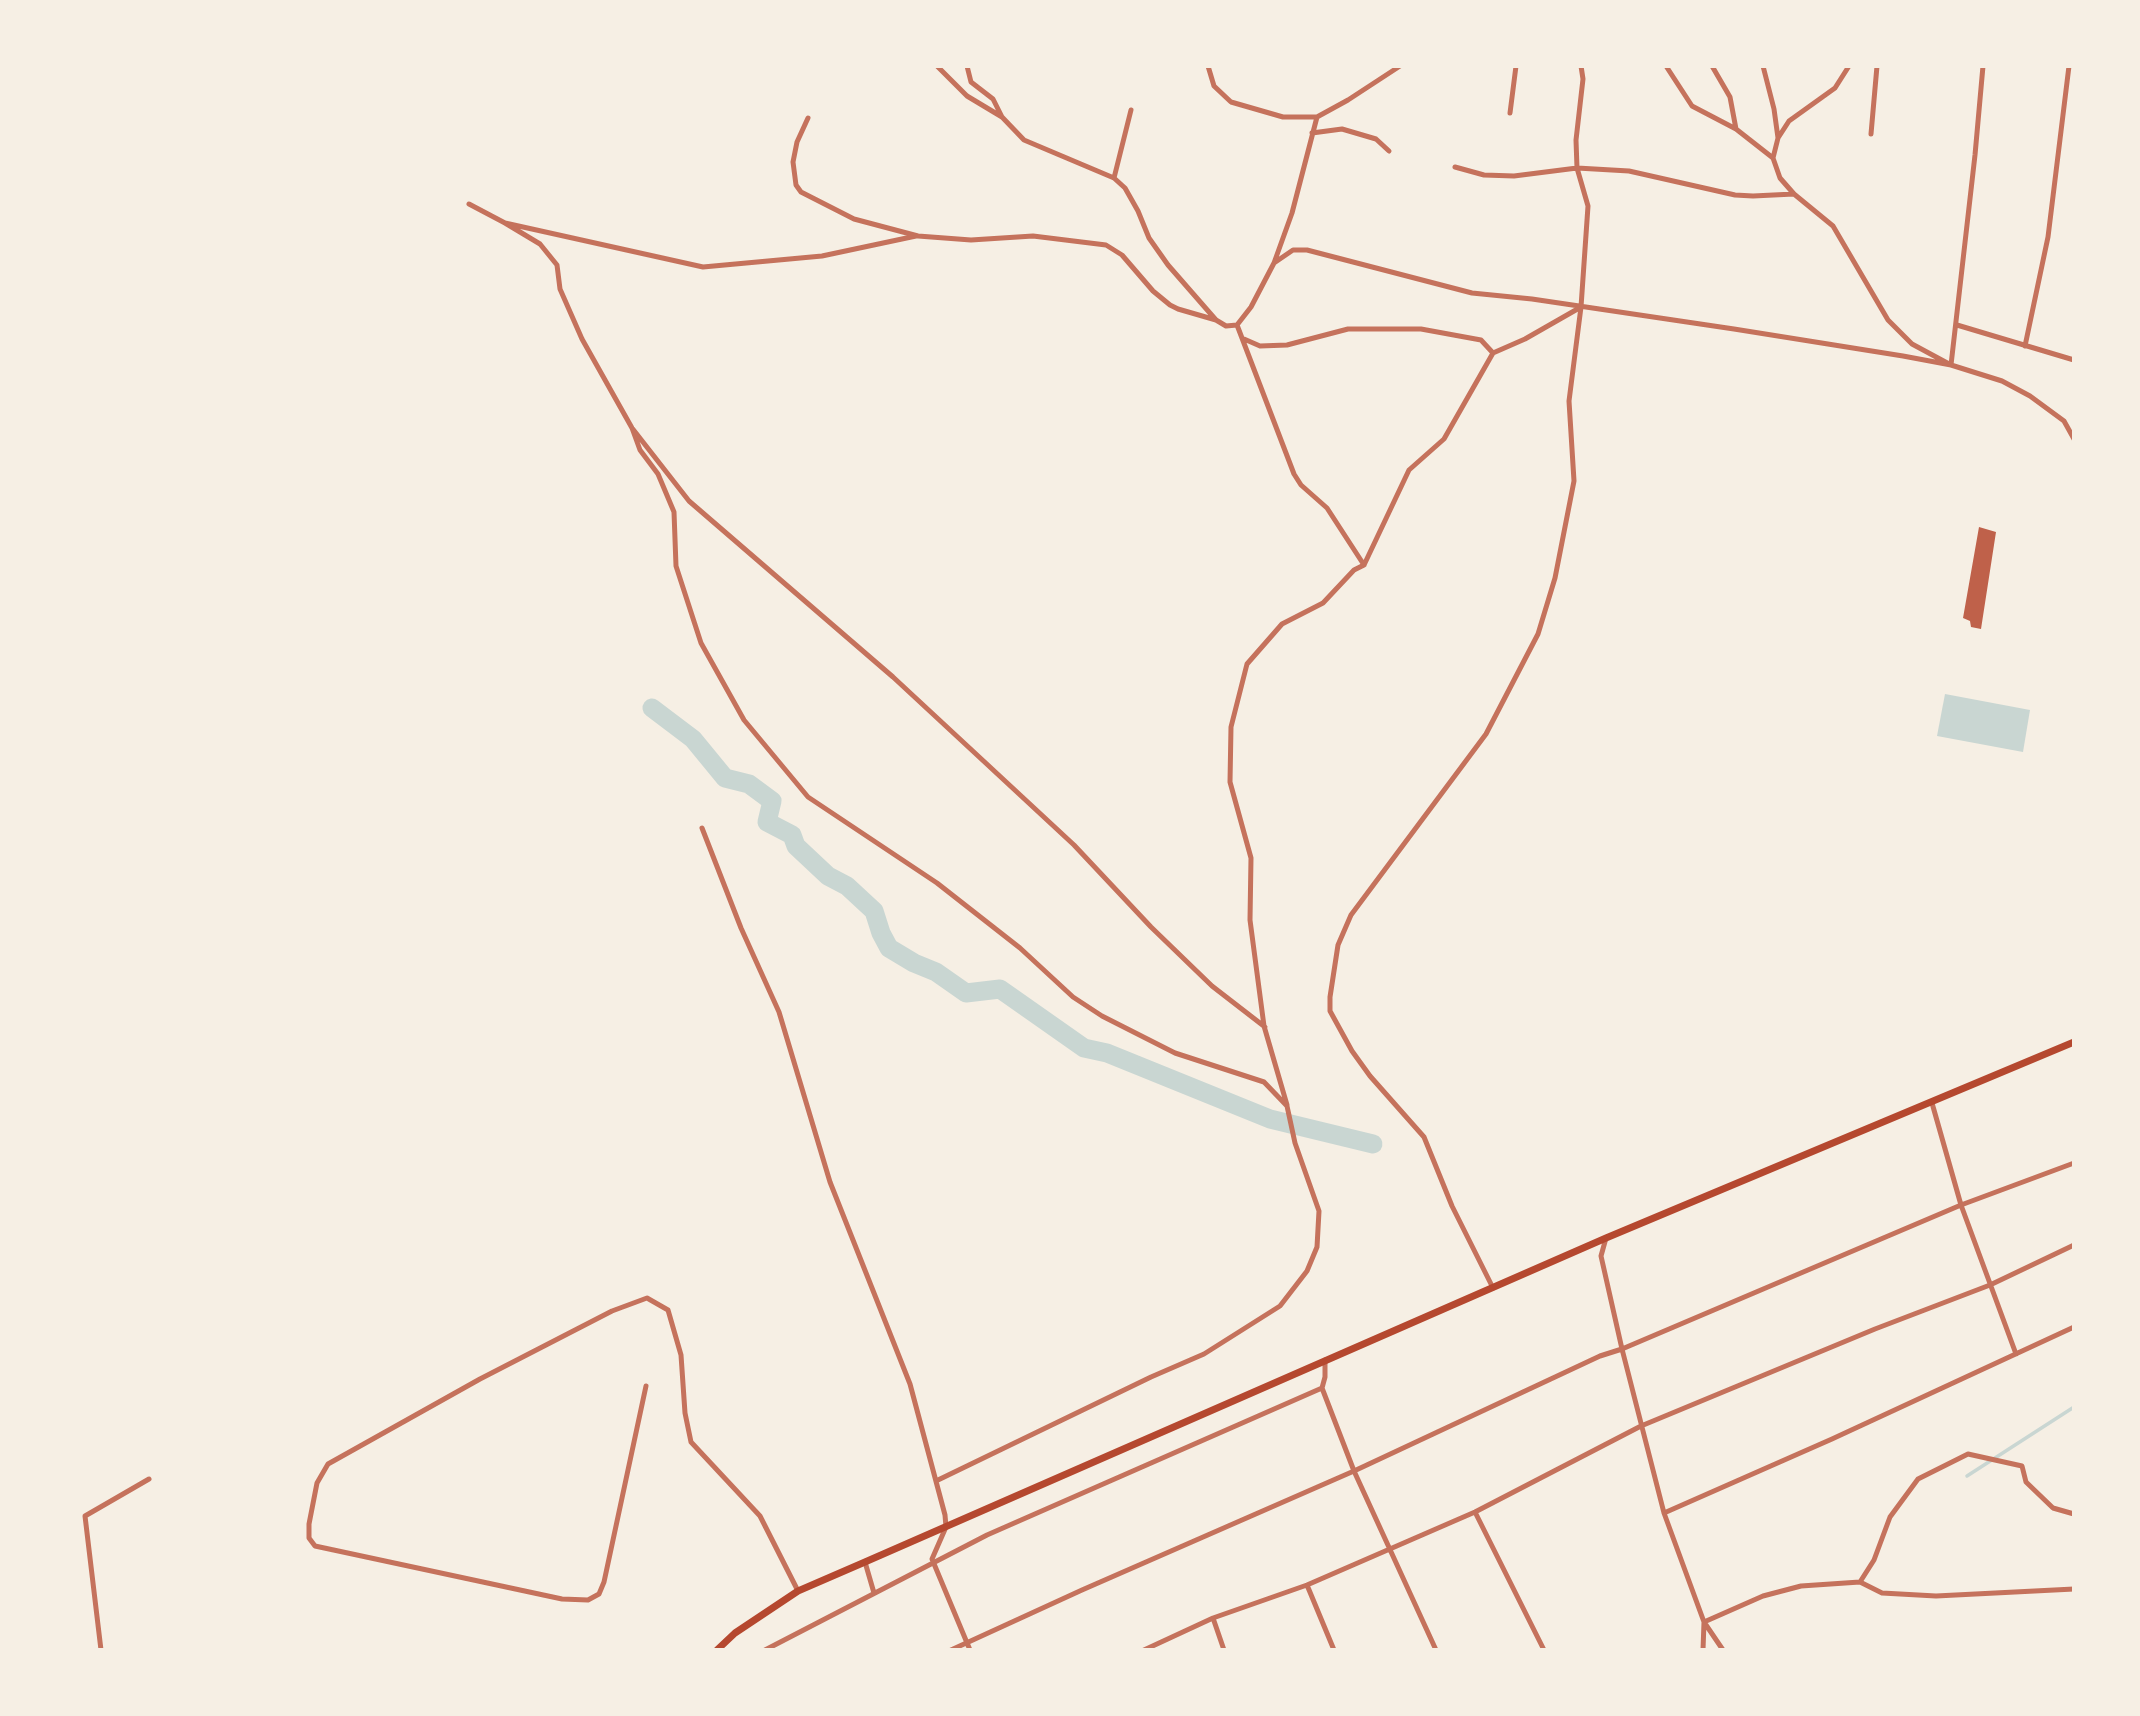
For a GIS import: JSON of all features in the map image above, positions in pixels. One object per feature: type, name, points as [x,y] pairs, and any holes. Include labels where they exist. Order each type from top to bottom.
[{"type":"main road","points":[[716,1650],[735,1633],[798,1591],[1606,1238],[2074,1042]]},
{"type":"street","points":[[937,66],[967,96],[1002,117],[1024,140],[1114,178],[1125,188],[1149,238],[1168,265],[1216,320]]},
{"type":"street","points":[[967,66],[971,82],[993,99],[1002,117]]},
{"type":"street","points":[[1208,66],[1214,86],[1231,102],[1283,117],[1317,117],[1400,66]]},
{"type":"street","points":[[1510,113],[1516,66]]},
{"type":"street","points":[[1493,1288],[1457,1215],[1424,1137],[1370,1076],[1352,1051],[1330,1011],[1330,997],[1339,945],[1351,915],[1486,734],[1538,635],[1555,578],[1574,481],[1569,401],[1581,307],[1588,206],[1577,168],[1576,140],[1583,79],[1581,66]]},
{"type":"street","points":[[1666,66],[1692,106],[1736,130],[1773,158]]},
{"type":"street","points":[[1712,66],[1730,97],[1736,130]]},
{"type":"street","points":[[1763,66],[1778,138]]},
{"type":"street","points":[[1849,66],[1835,88],[1789,121],[1778,138],[1773,158],[1780,178],[1794,194],[1833,226],[1888,320],[1912,344],[1951,365]]},
{"type":"street","points":[[1871,134],[1877,66]]},
{"type":"street","points":[[1951,365],[1983,66]]},
{"type":"street","points":[[2025,345],[2048,237],[2069,66]]},
{"type":"street","points":[[1114,178],[1131,110]]},
{"type":"street","points":[[808,117],[797,142],[793,162],[796,185],[801,192],[854,219],[918,236],[971,240],[1032,236],[1106,245],[1122,255],[1153,291],[1170,304],[1226,326],[1237,325],[1251,307],[1274,263],[1292,213],[1317,117]]},
{"type":"street","points":[[1312,133],[1342,129],[1376,139],[1389,151]]},
{"type":"street","points":[[1455,167],[1484,175],[1514,176],[1577,168],[1629,171],[1735,195],[1753,197],[1794,194]]},
{"type":"street","points":[[470,204],[540,244],[557,265],[560,289],[582,339],[632,428],[689,501],[893,677],[1074,845],[1151,927],[1212,986],[1265,1027]]},
{"type":"street","points":[[505,223],[703,267],[822,256],[918,236]]},
{"type":"street","points":[[1274,263],[1293,250],[1307,250],[1472,293],[1531,299],[1951,365],[2002,381],[2030,397],[2064,421],[2074,439]]},
{"type":"street","points":[[938,1480],[1204,1354],[1280,1306],[1307,1271],[1317,1247],[1319,1211],[1295,1143],[1265,1027],[1250,920],[1251,858],[1230,782],[1231,727],[1247,664],[1282,624],[1323,603],[1354,570],[1364,565],[1409,470],[1444,439],[1493,353],[1525,339],[1581,307]]},
{"type":"street","points":[[1957,324],[2074,360]]},
{"type":"street","points":[[1237,325],[1294,474],[1301,485],[1327,508],[1364,565]]},
{"type":"street","points":[[1242,337],[1249,343],[1260,346],[1287,345],[1348,330],[1421,329],[1481,340],[1493,353]]},
{"type":"street","points":[[632,428],[640,450],[658,474],[674,512],[676,566],[701,643],[744,720],[808,797],[937,883],[1020,948],[1073,997],[1175,1053],[1264,1082],[1287,1107]]},
{"type":"street","points":[[702,828],[741,929],[779,1012],[830,1182],[910,1384],[938,1480],[946,1527],[932,1559],[970,1650]]},
{"type":"street","points":[[1931,1103],[1961,1205],[2016,1354]]},
{"type":"street","points":[[951,1650],[1354,1471],[1600,1356],[1961,1205],[2074,1163]]},
{"type":"street","points":[[1606,1238],[1601,1256],[1664,1513],[1704,1622],[1723,1650]]},
{"type":"street","points":[[1144,1650],[1213,1618],[1307,1585],[1475,1512],[1641,1426],[1990,1284],[2074,1245]]},
{"type":"street","points":[[646,1386],[604,1582],[599,1594],[588,1600],[562,1599],[315,1546],[309,1538],[317,1483],[328,1464],[480,1379],[612,1311],[647,1298],[668,1310],[681,1355],[685,1413],[691,1442],[760,1516],[798,1591]]},
{"type":"street","points":[[1664,1513],[2074,1327]]},
{"type":"street","points":[[1325,1360],[1322,1388],[1354,1471],[1436,1650]]},
{"type":"street","points":[[765,1650],[987,1535],[1322,1388]]},
{"type":"street","points":[[1860,1582],[1874,1560],[1890,1517],[1918,1479],[1968,1454],[2022,1466],[2026,1482],[2053,1508],[2074,1514]]},
{"type":"street","points":[[101,1650],[85,1516],[149,1479]]},
{"type":"street","points":[[1475,1512],[1544,1650]]},
{"type":"street","points":[[865,1562],[874,1592]]},
{"type":"street","points":[[1704,1622],[1763,1596],[1801,1586],[1860,1582],[1882,1593],[1936,1596],[2074,1589]]},
{"type":"street","points":[[1307,1585],[1334,1650]]},
{"type":"street","points":[[1213,1618],[1224,1650]]},
{"type":"street","points":[[1703,1650],[1704,1622]]},
{"type":"shaded area","points":[[1945,694],[2030,710],[2023,752],[1937,736]]},
{"type":"building","points":[[1979,527],[1996,532],[1981,629],[1971,627],[1970,621],[1963,618]]},
{"type":"waterway","points":[[652,708],[693,739],[725,778],[749,784],[772,801],[767,822],[792,835],[796,846],[828,876],[847,886],[874,911],[889,948],[936,972],[966,993],[1000,989],[1084,1048],[1107,1053],[1270,1119],[1373,1144]]},
{"type":"waterway","points":[[1967,1476],[2074,1407]]}]
